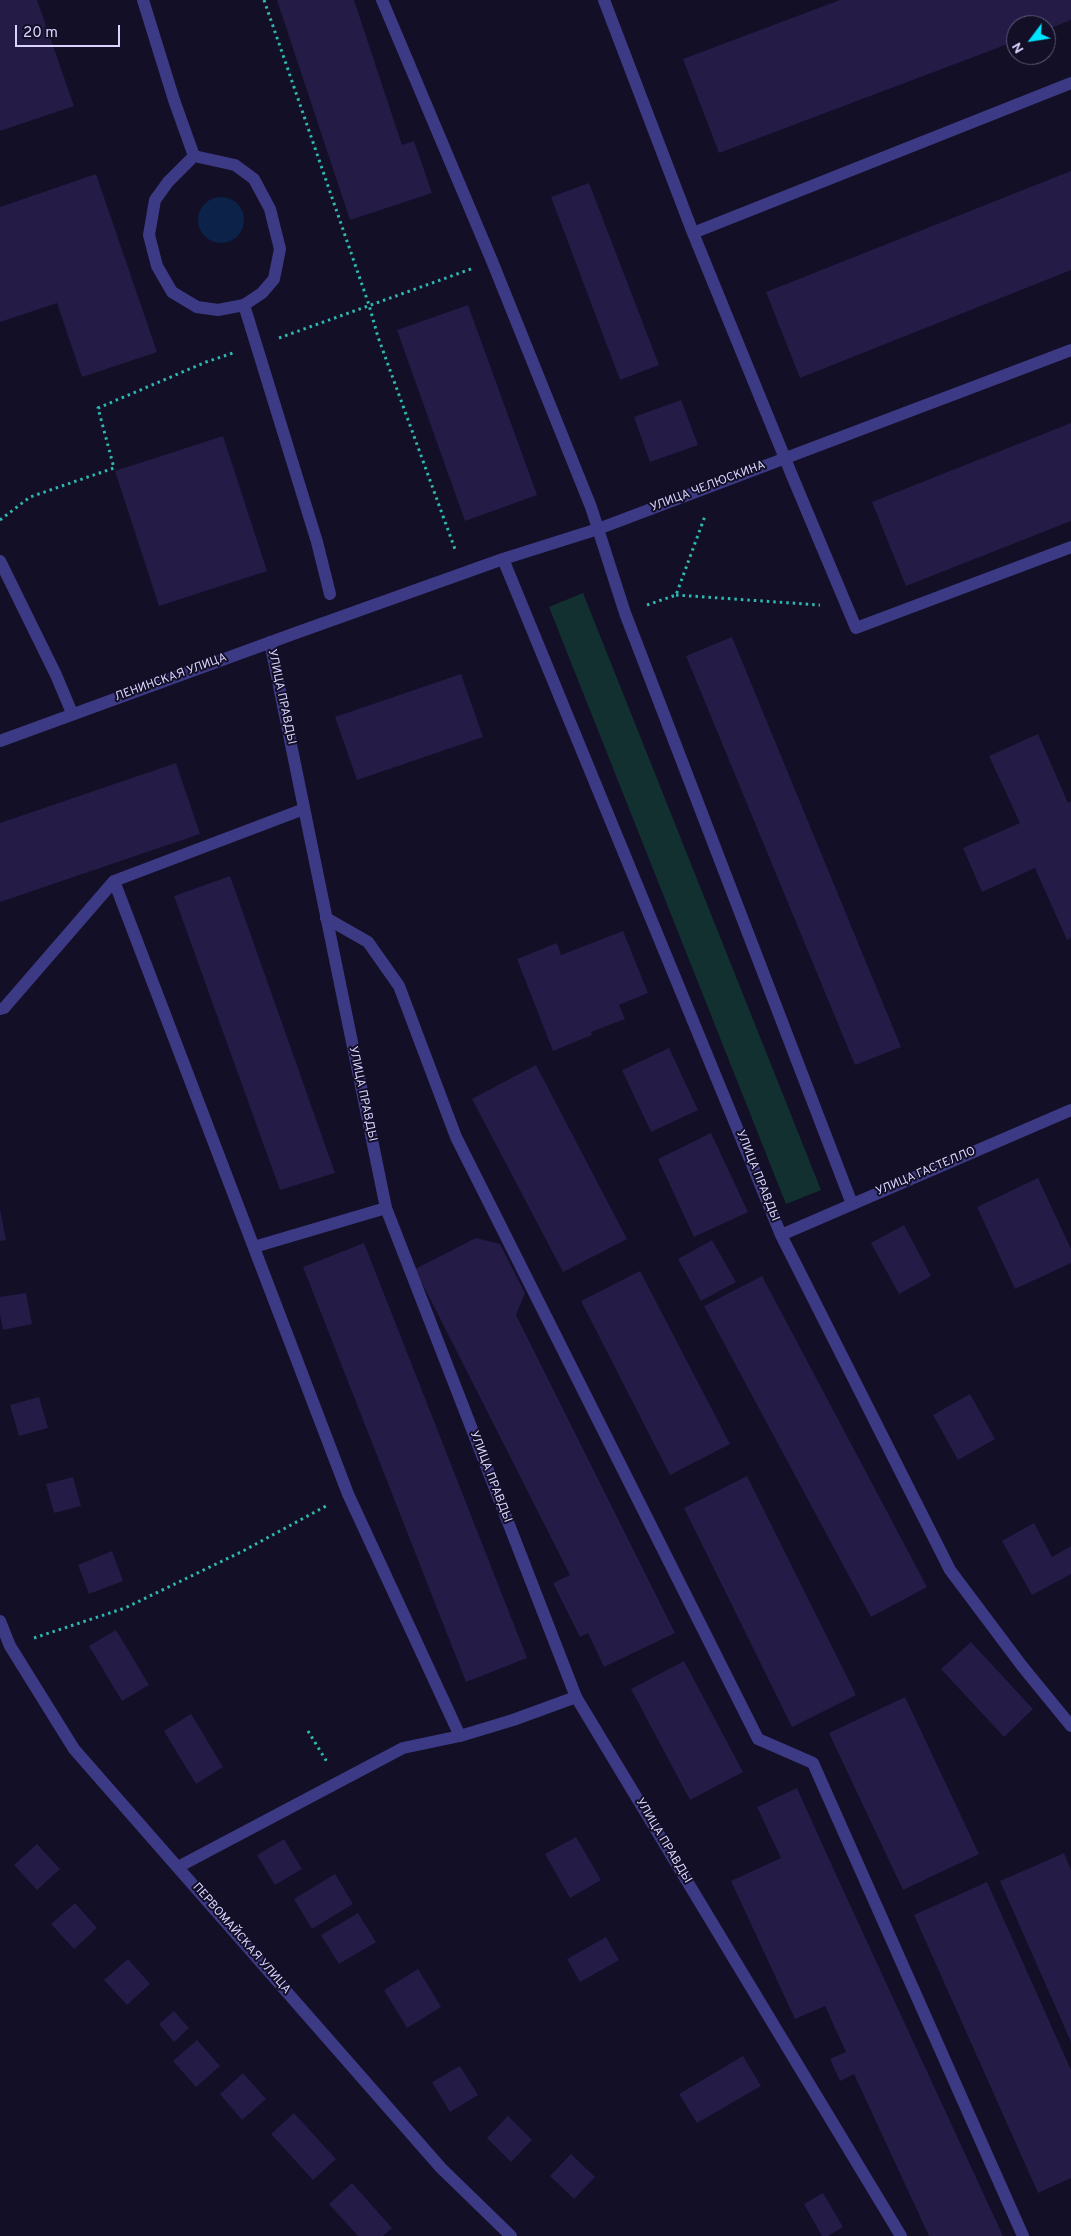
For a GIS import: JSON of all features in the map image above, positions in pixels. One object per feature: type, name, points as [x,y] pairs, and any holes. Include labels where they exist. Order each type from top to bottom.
[{"type":"street","points":[[143,0],[174,100],[194,156]]},
{"type":"street","points":[[382,0],[492,262],[598,529],[625,612],[852,1204]]},
{"type":"street","points":[[604,0],[693,233],[856,628],[1071,547]]},
{"type":"street","points":[[693,233],[1071,83]]},
{"type":"street","points":[[194,156],[234,165],[254,179],[270,209],[280,248],[274,279],[262,293],[244,305],[218,310],[197,307],[172,292],[157,266],[149,235],[155,200],[168,182],[194,156]]},
{"type":"street","points":[[244,305],[317,542],[330,594]]},
{"type":"street","name":"УЛИЦА ЧЕЛЮСКИНА","points":[[342,616],[503,559],[598,529],[1071,350]]},
{"type":"street","name":"УЛИЦА ПРАВДЫ","points":[[503,559],[781,1235],[950,1570],[1022,1666],[1071,1726]]},
{"type":"street","points":[[0,560],[56,675],[72,713]]},
{"type":"street","name":"ЛЕНИНСКАЯ УЛИЦА","points":[[0,741],[72,713],[342,616]]},
{"type":"street","name":"УЛИЦА ПРАВДЫ","points":[[270,642],[386,1208],[576,1697],[901,2236]]},
{"type":"street","points":[[0,1009],[4,1008],[114,881],[304,809]]},
{"type":"street","points":[[114,881],[348,1494],[460,1736]]},
{"type":"street","points":[[326,918],[368,942],[399,986],[456,1137],[758,1739],[814,1763],[1022,2236]]},
{"type":"street","name":"УЛИЦА ГАСТЕЛЛО","points":[[781,1235],[1071,1110]]},
{"type":"street","points":[[254,1247],[386,1208]]},
{"type":"street","name":"ПЕРВОМАЙСКАЯ УЛИЦА","points":[[0,1621],[5,1648],[74,1749],[441,2168],[511,2236]]},
{"type":"street","points":[[178,1867],[403,1748],[460,1736],[513,1720],[576,1697]]},
{"type":"path","points":[[264,0],[369,305],[378,337],[456,552]]},
{"type":"path","points":[[256,346],[492,262]]},
{"type":"path","points":[[0,520],[30,497],[114,468],[98,408],[206,362]]},
{"type":"path","points":[[676,595],[705,516]]},
{"type":"path","points":[[625,612],[676,595],[847,607]]},
{"type":"path","points":[[5,1648],[125,1608],[242,1550],[348,1494]]},
{"type":"path","points":[[308,1731],[339,1782]]},
{"type":"green space","points":[[583,593],[821,1190],[786,1204],[549,607]]},
{"type":"water","points":[[221,197],[234,201],[240,207],[244,220],[240,233],[234,239],[221,243],[208,239],[202,233],[198,220],[202,207],[208,201]]},
{"type":"building","points":[[0,0],[37,0],[74,106],[0,131]]},
{"type":"building","points":[[277,0],[354,0],[402,145],[414,141],[432,193],[350,220]]},
{"type":"building","points":[[840,0],[1071,0],[1071,20],[1056,26],[1056,15],[1006,15],[1006,45],[719,153],[683,59]]},
{"type":"building","points":[[1071,171],[1071,270],[800,378],[766,292]]},
{"type":"building","points":[[96,174],[157,352],[82,377],[57,303],[0,322],[0,207]]},
{"type":"building","points":[[589,183],[659,365],[620,380],[551,197]]},
{"type":"building","points":[[468,305],[537,495],[465,521],[397,330]]},
{"type":"building","points":[[681,400],[698,445],[650,462],[634,417]]},
{"type":"building","points":[[1071,423],[1071,521],[906,586],[872,502]]},
{"type":"building","points":[[223,436],[267,571],[159,606],[115,471]]},
{"type":"building","points":[[732,637],[901,1047],[855,1065],[686,656]]},
{"type":"building","points":[[461,674],[483,737],[357,780],[335,717]]},
{"type":"building","points":[[1038,734],[1068,803],[1071,801],[1071,938],[1067,940],[1035,868],[982,892],[963,848],[1020,823],[989,756]]},
{"type":"building","points":[[176,763],[200,834],[0,902],[0,823]]},
{"type":"building","points":[[230,876],[335,1173],[280,1190],[174,896]]},
{"type":"building","points":[[623,931],[648,993],[619,1005],[625,1019],[591,1032],[592,1035],[553,1051],[517,959],[557,943],[561,955]]},
{"type":"building","points":[[669,1048],[698,1110],[651,1132],[622,1070]]},
{"type":"building","points":[[536,1065],[627,1239],[563,1272],[472,1099]]},
{"type":"building","points":[[711,1133],[748,1212],[694,1237],[658,1159]]},
{"type":"building","points":[[1038,1178],[1071,1249],[1071,1263],[1015,1289],[977,1207]]},
{"type":"building","points":[[0,1209],[6,1240],[0,1241]]},
{"type":"building","points":[[904,1225],[931,1276],[899,1294],[871,1243]]},
{"type":"building","points":[[476,1238],[500,1244],[525,1293],[516,1315],[675,1633],[604,1667],[588,1633],[580,1637],[553,1583],[570,1575],[415,1269]]},
{"type":"building","points":[[712,1240],[736,1282],[701,1301],[678,1259]]},
{"type":"building","points":[[364,1243],[527,1658],[466,1682],[303,1267]]},
{"type":"building","points":[[640,1271],[730,1444],[670,1475],[581,1301]]},
{"type":"building","points":[[762,1276],[927,1587],[871,1617],[704,1306]]},
{"type":"building","points":[[26,1293],[32,1324],[3,1330],[0,1315],[0,1297]]},
{"type":"building","points":[[970,1394],[995,1439],[958,1460],[933,1415]]},
{"type":"building","points":[[39,1397],[48,1428],[19,1436],[10,1405]]},
{"type":"building","points":[[747,1476],[856,1695],[792,1727],[684,1508]]},
{"type":"building","points":[[73,1477],[81,1506],[54,1513],[46,1484]]},
{"type":"building","points":[[1034,1523],[1052,1557],[1071,1546],[1071,1574],[1032,1595],[1002,1541]]},
{"type":"building","points":[[112,1551],[123,1581],[89,1594],[78,1565]]},
{"type":"building","points":[[116,1630],[149,1685],[122,1701],[89,1646]]},
{"type":"building","points":[[971,1642],[1033,1709],[1004,1737],[941,1669]]},
{"type":"building","points":[[684,1661],[743,1772],[690,1800],[631,1689]]},
{"type":"building","points":[[905,1697],[979,1854],[903,1890],[829,1733]]},
{"type":"building","points":[[191,1714],[223,1767],[196,1784],[164,1731]]},
{"type":"building","points":[[797,1788],[1003,2236],[929,2236],[854,2074],[840,2081],[830,2059],[846,2052],[825,2006],[795,2019],[731,1881],[781,1858],[757,1807]]},
{"type":"building","points":[[576,1837],[601,1880],[570,1898],[545,1854]]},
{"type":"building","points":[[284,1839],[302,1869],[275,1885],[257,1855]]},
{"type":"building","points":[[37,1844],[60,1869],[37,1890],[14,1865]]},
{"type":"building","points":[[1064,1853],[1071,1870],[1071,2042],[1000,1881]]},
{"type":"building","points":[[335,1874],[353,1904],[312,1929],[294,1899]]},
{"type":"building","points":[[987,1882],[1071,2070],[1071,2178],[1038,2193],[914,1915]]},
{"type":"building","points":[[75,1903],[97,1928],[74,1949],[51,1924]]},
{"type":"building","points":[[358,1913],[376,1942],[339,1964],[321,1935]]},
{"type":"building","points":[[606,1937],[619,1960],[580,1982],[567,1959]]},
{"type":"building","points":[[128,1959],[150,1984],[127,2005],[104,1980]]},
{"type":"building","points":[[418,1969],[441,2007],[407,2028],[384,1990]]},
{"type":"building","points":[[174,2011],[189,2028],[174,2042],[159,2024]]},
{"type":"building","points":[[197,2040],[220,2066],[196,2087],[173,2061]]},
{"type":"building","points":[[743,2056],[761,2086],[697,2123],[679,2094]]},
{"type":"building","points":[[460,2066],[478,2095],[450,2112],[432,2082]]},
{"type":"building","points":[[243,2073],[266,2099],[242,2120],[220,2094]]},
{"type":"building","points":[[294,2113],[336,2159],[313,2180],[271,2134]]},
{"type":"building","points":[[508,2116],[532,2140],[511,2162],[487,2138]]},
{"type":"building","points":[[571,2154],[595,2177],[574,2199],[550,2176]]},
{"type":"building","points":[[352,2183],[392,2228],[383,2236],[358,2236],[329,2204]]},
{"type":"building","points":[[823,2193],[843,2227],[828,2236],[822,2236],[804,2204]]}]
